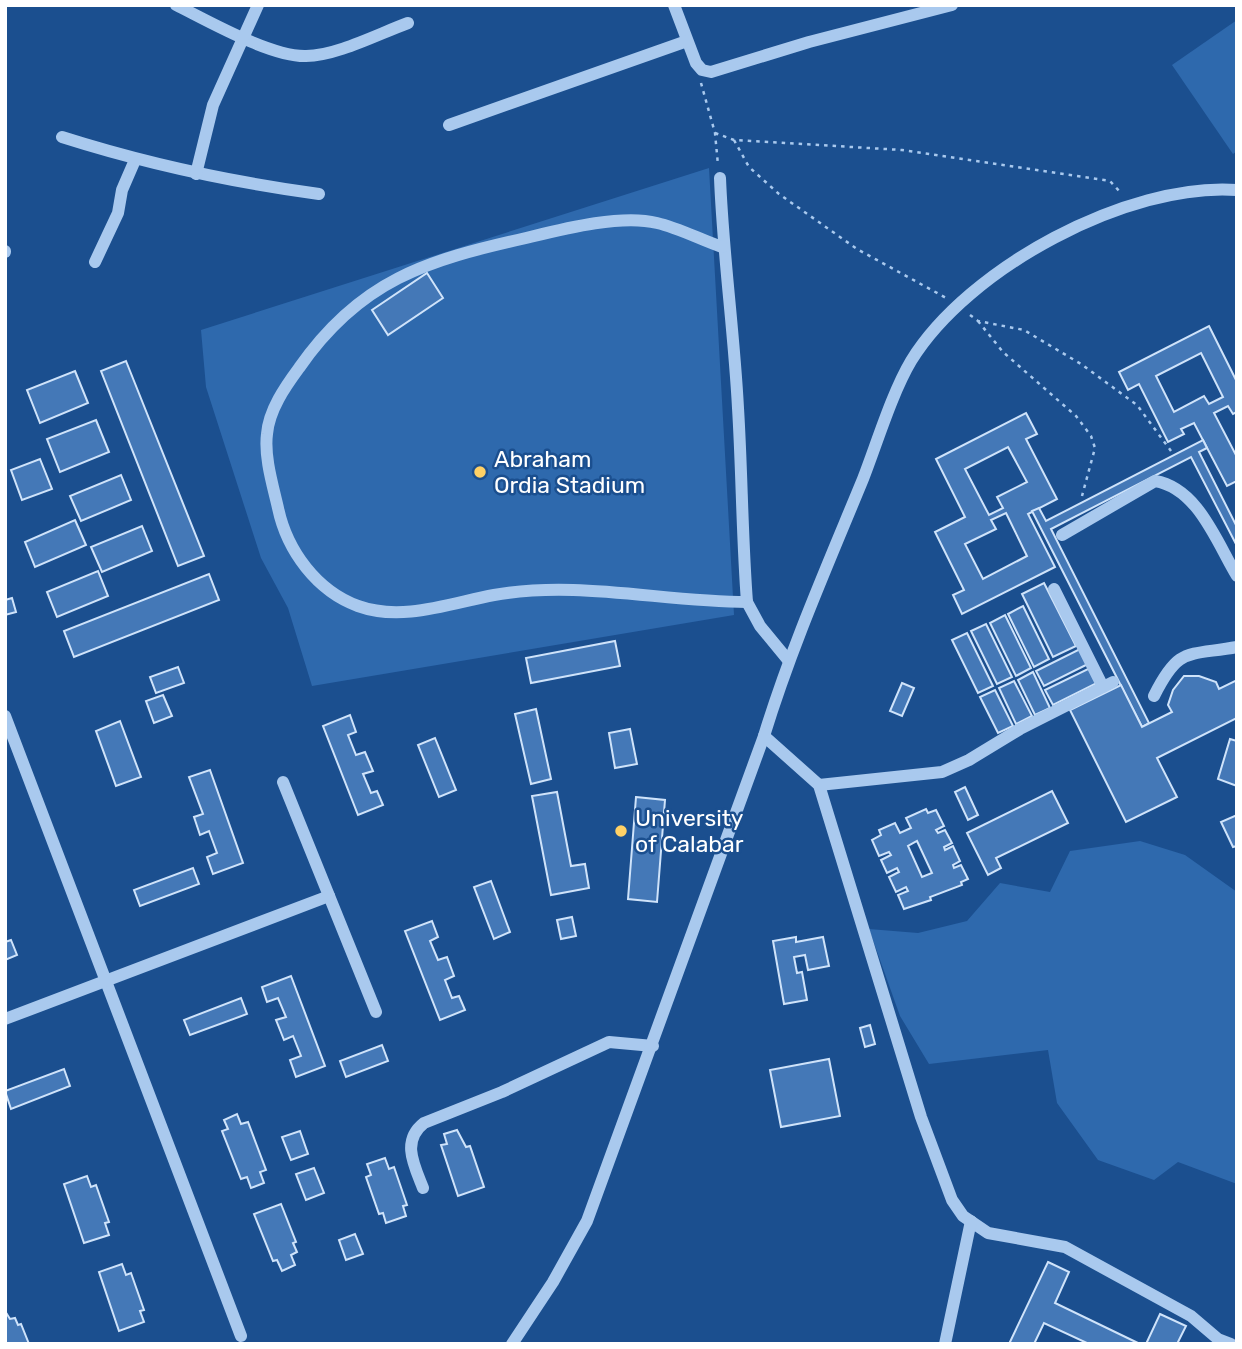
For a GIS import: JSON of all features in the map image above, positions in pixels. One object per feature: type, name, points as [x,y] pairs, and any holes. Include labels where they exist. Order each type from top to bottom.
[{"type":"street","points":[[176,5],[242,37],[305,57],[322,54],[408,23]]},
{"type":"street","points":[[196,174],[214,105],[258,5]]},
{"type":"street","points":[[674,5],[696,63],[702,70],[711,72],[809,42],[952,5]]},
{"type":"street","points":[[449,125],[687,41]]},
{"type":"street","points":[[62,137],[135,160],[196,174],[319,194]]},
{"type":"street","points":[[95,262],[118,213],[122,190],[135,160]]},
{"type":"street","points":[[720,178],[722,247],[733,326],[747,602],[760,626],[788,660]]},
{"type":"street","points":[[512,1344],[553,1282],[587,1221],[653,1046],[764,736],[788,660],[910,362],[959,305],[989,278],[1073,228],[1153,198],[1219,189],[1237,190]]},
{"type":"street","points":[[722,247],[656,222],[617,222],[568,228],[434,262],[387,282],[350,307],[311,350],[280,396],[266,435],[281,524],[300,559],[326,590],[360,607],[393,612],[544,590],[596,590],[698,602],[747,602]]},
{"type":"street","points":[[1062,535],[1155,481],[1161,482],[1190,499],[1237,576]]},
{"type":"street","points":[[819,785],[942,772],[970,760],[1020,729],[1108,685],[1054,589]]},
{"type":"street","points":[[1154,696],[1167,669],[1177,659],[1191,653],[1237,647]]},
{"type":"street","points":[[5,716],[10,746],[106,981],[241,1336]]},
{"type":"street","points":[[764,736],[819,785],[921,1117],[952,1200],[971,1221],[988,1233],[1065,1247],[1191,1316],[1218,1339],[1232,1341]]},
{"type":"street","points":[[284,782],[376,1012]]},
{"type":"street","points":[[5,1019],[329,896]]},
{"type":"street","points":[[423,1188],[410,1152],[414,1131],[424,1123],[502,1092],[609,1042],[653,1046]]},
{"type":"street","points":[[945,1344],[971,1221]]},
{"type":"path","points":[[696,63],[715,133],[720,178]]},
{"type":"path","points":[[715,133],[734,140],[902,150],[1110,181],[1129,207]]},
{"type":"path","points":[[978,321],[1003,352],[1076,416],[1091,436],[1095,448],[1082,496]]},
{"type":"shaded area","points":[[1237,20],[1237,151],[1233,154],[1172,65]]},
{"type":"shaded area","name":"Abraham Ordia Stadium","points":[[709,168],[734,615],[312,686],[288,608],[261,558],[206,387],[201,330]]},
{"type":"shaded area","points":[[1140,841],[1185,855],[1237,892],[1237,1184],[1178,1162],[1154,1180],[1098,1160],[1057,1103],[1048,1050],[929,1064],[900,1016],[869,929],[918,933],[967,921],[1000,883],[1050,892],[1070,851]]},
{"type":"building","points":[[427,273],[443,298],[388,335],[372,310]]},
{"type":"building","points":[[1209,326],[1237,382],[1237,412],[1233,414],[1228,406],[1214,413],[1237,457],[1237,481],[1227,486],[1194,423],[1181,429],[1184,434],[1168,442],[1139,384],[1128,390],[1119,372]],"holes":[[[1201,353],[1223,397],[1209,404],[1204,396],[1174,412],[1156,376]]]},
{"type":"building","points":[[126,361],[204,556],[178,566],[101,371]]},
{"type":"building","points":[[75,371],[88,403],[40,423],[27,390]]},
{"type":"building","points":[[1026,413],[1037,434],[1026,439],[1057,499],[1028,514],[1055,567],[962,614],[953,595],[964,590],[935,532],[965,517],[936,459]],"holes":[[[1008,447],[1027,482],[997,497],[1003,508],[989,515],[965,469]],[[1006,513],[1027,556],[983,579],[965,544],[996,529],[991,520]]]},
{"type":"building","points":[[96,420],[109,452],[60,472],[47,439]]},
{"type":"building","points":[[1203,440],[1207,448],[1199,452],[1237,527],[1237,546],[1191,457],[1051,529],[1149,723],[1142,727],[1032,511],[1039,508],[1046,521]]},
{"type":"building","points":[[40,459],[52,489],[22,500],[11,470]]},
{"type":"building","points":[[121,475],[131,500],[81,521],[70,496]]},
{"type":"building","points":[[75,520],[86,545],[35,567],[25,542]]},
{"type":"building","points":[[142,526],[152,551],[102,572],[91,547]]},
{"type":"building","points":[[98,571],[108,596],[57,617],[47,592]]},
{"type":"building","points":[[209,574],[219,600],[74,657],[64,631]]},
{"type":"building","points":[[1044,583],[1076,646],[1053,657],[1022,594]]},
{"type":"building","points":[[12,598],[16,612],[5,615],[5,600]]},
{"type":"building","points":[[1023,606],[1049,659],[1034,667],[1008,614]]},
{"type":"building","points":[[1005,615],[1031,668],[1016,676],[990,623]]},
{"type":"building","points":[[986,624],[1012,677],[997,684],[971,631]]},
{"type":"building","points":[[967,633],[993,686],[978,693],[952,640]]},
{"type":"building","points":[[615,641],[620,666],[531,683],[526,658]]},
{"type":"building","points":[[1080,649],[1088,664],[1044,686],[1036,671]]},
{"type":"building","points":[[178,667],[184,683],[156,693],[150,677]]},
{"type":"building","points":[[1090,668],[1097,683],[1053,705],[1045,690]]},
{"type":"building","points":[[1033,672],[1050,708],[1035,715],[1018,680]]},
{"type":"building","points":[[1184,676],[1199,676],[1216,682],[1219,689],[1237,680],[1237,718],[1157,758],[1177,797],[1126,822],[1070,710],[1121,685],[1142,727],[1172,712],[1168,705],[1173,690]]},
{"type":"building","points":[[1014,681],[1032,716],[1016,724],[999,688]]},
{"type":"building","points":[[902,683],[914,688],[902,716],[890,711]]},
{"type":"building","points":[[995,690],[1013,726],[998,733],[980,697]]},
{"type":"building","points":[[163,695],[172,716],[154,723],[146,701]]},
{"type":"building","points":[[536,709],[551,779],[531,784],[515,714]]},
{"type":"building","points":[[350,715],[356,732],[348,735],[356,755],[365,752],[373,771],[363,774],[371,793],[377,791],[383,805],[358,815],[323,726]]},
{"type":"building","points":[[120,721],[141,777],[116,786],[96,731]]},
{"type":"building","points":[[630,729],[637,764],[615,768],[609,733]]},
{"type":"building","points":[[435,738],[456,790],[439,797],[418,745]]},
{"type":"building","points":[[1230,739],[1237,741],[1237,786],[1218,779]]},
{"type":"building","points":[[210,770],[243,863],[213,874],[207,857],[217,853],[209,831],[200,835],[194,817],[203,814],[189,777]]},
{"type":"building","points":[[965,787],[978,815],[968,820],[955,792]]},
{"type":"building","points":[[1052,791],[1068,823],[996,858],[1001,868],[988,875],[967,833]]},
{"type":"building","points":[[557,792],[571,866],[585,864],[589,888],[551,895],[532,796]]},
{"type":"building","points":[[636,797],[665,800],[657,902],[628,899]]},
{"type":"building","points":[[926,809],[928,813],[936,810],[944,826],[936,830],[938,833],[945,830],[952,843],[944,847],[945,850],[953,846],[960,861],[953,865],[954,868],[961,865],[968,879],[961,882],[962,885],[930,897],[931,900],[904,909],[898,895],[908,891],[906,887],[896,892],[889,877],[899,872],[897,868],[887,873],[881,860],[891,855],[889,852],[879,856],[872,840],[881,835],[879,830],[895,823],[900,833],[911,828],[906,818]],"holes":[[[917,841],[932,873],[922,877],[908,846]]]},
{"type":"building","points":[[1237,815],[1237,846],[1233,847],[1221,822]]},
{"type":"building","points":[[193,868],[199,884],[140,906],[134,890]]},
{"type":"building","points":[[491,881],[510,932],[494,939],[474,887]]},
{"type":"building","points":[[572,917],[576,936],[561,939],[557,920]]},
{"type":"building","points":[[432,921],[438,937],[430,941],[438,960],[447,957],[454,976],[445,980],[452,998],[459,996],[465,1010],[440,1020],[405,931]]},
{"type":"building","points":[[796,937],[796,942],[823,937],[829,966],[808,970],[805,955],[794,957],[797,973],[802,972],[807,1000],[784,1004],[773,941]]},
{"type":"building","points":[[11,940],[17,955],[5,960],[5,942]]},
{"type":"building","points":[[291,976],[325,1066],[296,1077],[290,1060],[301,1056],[293,1036],[284,1040],[276,1020],[286,1017],[278,998],[267,1002],[262,987]]},
{"type":"building","points":[[241,998],[247,1014],[190,1035],[184,1020]]},
{"type":"building","points":[[870,1025],[875,1044],[865,1047],[860,1028]]},
{"type":"building","points":[[382,1045],[388,1061],[346,1077],[340,1061]]},
{"type":"building","points":[[829,1059],[840,1116],[781,1127],[770,1070]]},
{"type":"building","points":[[64,1069],[70,1086],[11,1109],[5,1091]]},
{"type":"building","points":[[237,1114],[241,1124],[248,1122],[266,1170],[260,1172],[264,1183],[251,1188],[247,1177],[241,1179],[222,1131],[228,1129],[224,1120]]},
{"type":"building","points":[[457,1130],[466,1147],[470,1146],[484,1187],[458,1196],[441,1145],[447,1144],[444,1134]]},
{"type":"building","points":[[300,1131],[308,1154],[291,1160],[282,1137]]},
{"type":"building","points":[[385,1158],[389,1169],[394,1167],[407,1205],[403,1206],[406,1216],[386,1223],[383,1213],[379,1214],[366,1177],[371,1175],[367,1164]]},
{"type":"building","points":[[314,1168],[324,1193],[306,1200],[296,1174]]},
{"type":"building","points":[[87,1176],[91,1187],[96,1185],[109,1222],[105,1223],[109,1235],[84,1243],[64,1184]]},
{"type":"building","points":[[281,1204],[296,1242],[293,1243],[297,1252],[291,1255],[295,1265],[282,1271],[277,1260],[273,1261],[254,1214]]},
{"type":"building","points":[[355,1234],[363,1254],[346,1260],[339,1240]]},
{"type":"building","points":[[1048,1262],[1069,1272],[1055,1303],[1140,1344],[1089,1344],[1044,1323],[1034,1344],[1009,1344]]},
{"type":"building","points":[[122,1264],[126,1275],[131,1273],[144,1310],[140,1311],[144,1322],[119,1331],[99,1272]]},
{"type":"building","points":[[5,1311],[10,1319],[15,1318],[18,1325],[21,1324],[29,1344],[5,1344]]},
{"type":"building","points":[[1160,1314],[1186,1326],[1177,1344],[1146,1344]]},
{"type":"place","name":"Abraham Ordia Stadium","points":[[480,472]]},
{"type":"place","name":"University of Calabar","points":[[621,831]]}]
